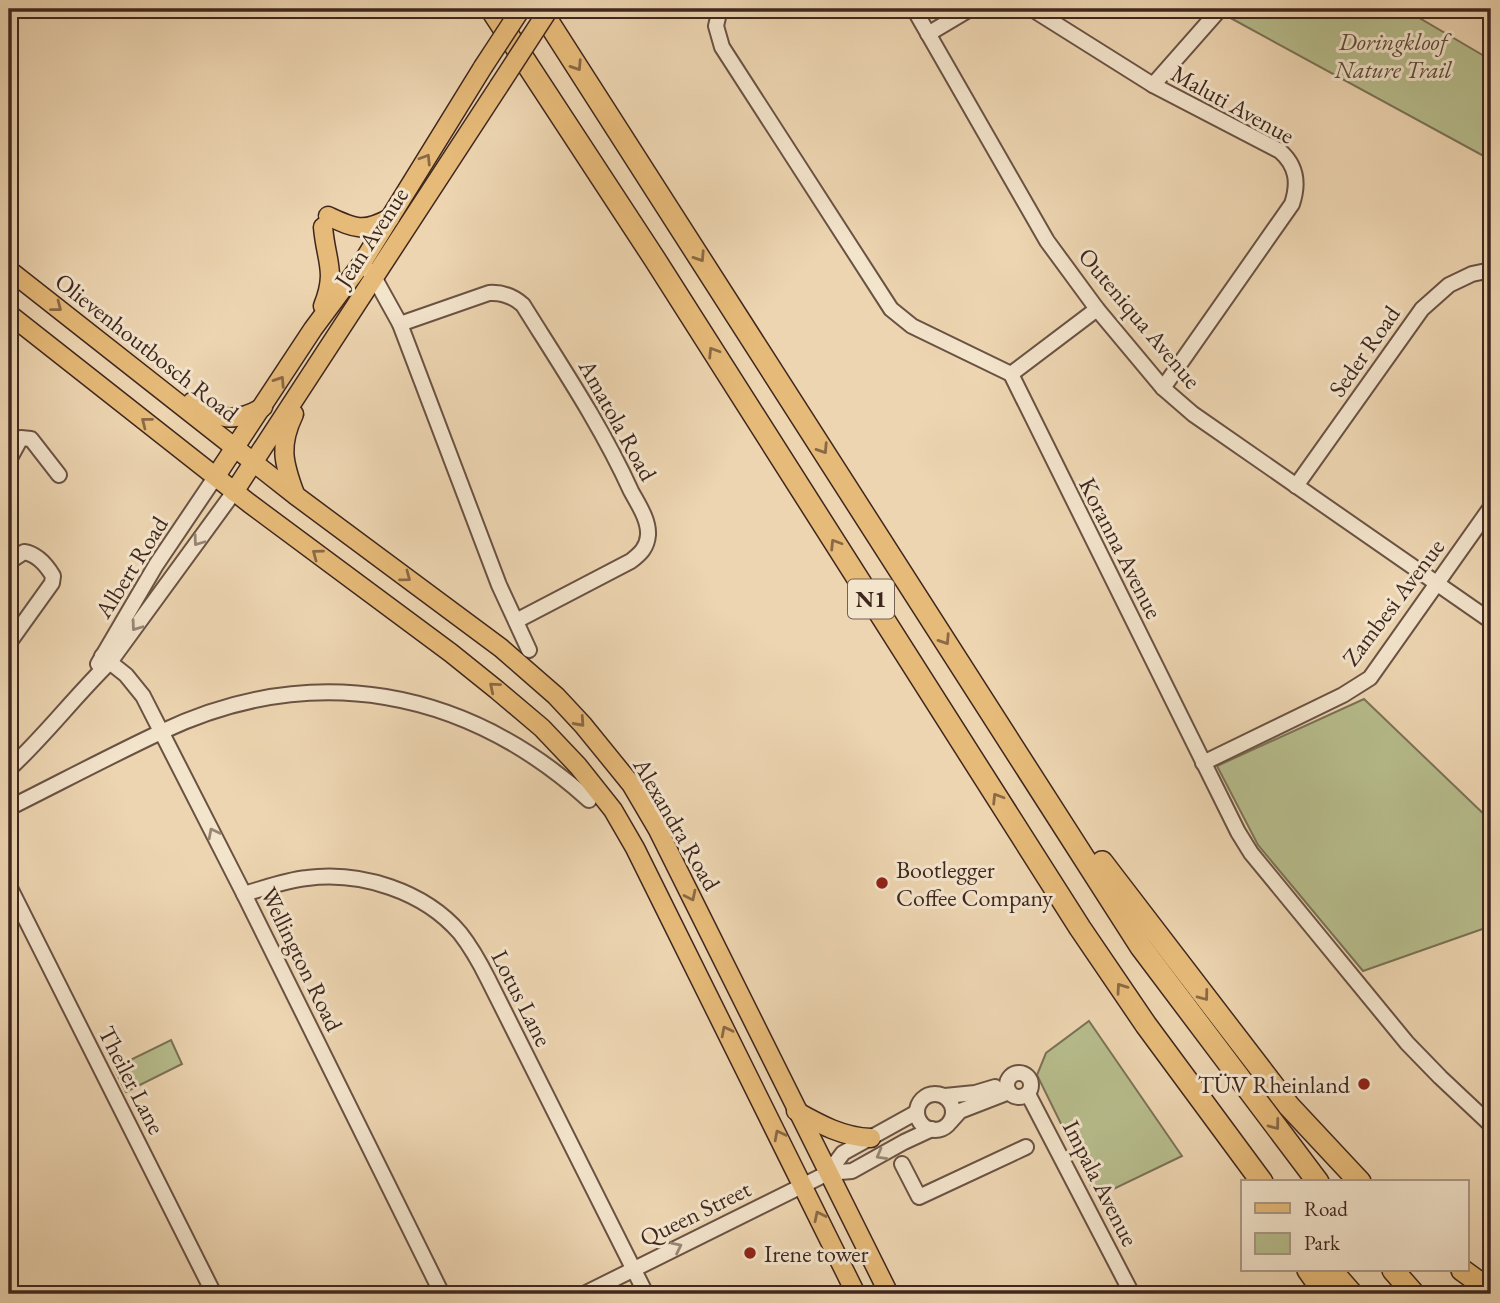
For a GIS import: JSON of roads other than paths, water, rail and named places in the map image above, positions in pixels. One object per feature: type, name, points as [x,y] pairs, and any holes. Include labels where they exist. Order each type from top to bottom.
[{"type":"highway","name":"N1","points":[[491,9],[669,281],[1080,928],[1146,1024],[1261,1180]]},
{"type":"highway","name":"N1","points":[[540,9],[1142,947],[1317,1180]]},
{"type":"highway","points":[[1013,747],[1265,1076],[1358,1180]]},
{"type":"highway","points":[[1146,1024],[1178,1085],[1246,1180]]},
{"type":"highway","points":[[1309,1272],[1325,1294]]},
{"type":"highway","points":[[1333,1272],[1353,1294]]},
{"type":"highway","points":[[1395,1272],[1414,1294]]},
{"type":"highway","points":[[1465,1272],[1491,1292]]},
{"type":"main road","name":"Jean Avenue","points":[[216,476],[237,448],[313,329],[362,263],[521,9]]},
{"type":"main road","name":"Jean Avenue","points":[[234,492],[549,9]]},
{"type":"main road","points":[[313,329],[330,288],[326,222],[360,229],[375,226],[390,218]]},
{"type":"main road","name":"Olievenhoutbosch Road","points":[[9,270],[254,462]]},
{"type":"main road","points":[[9,314],[234,492]]},
{"type":"main road","points":[[104,344],[216,415],[238,418],[264,406]]},
{"type":"main road","points":[[295,495],[284,458],[284,439],[319,363]]},
{"type":"main road","name":"Alexandra Road","points":[[254,462],[501,648],[556,696],[631,784],[658,830],[888,1294]]},
{"type":"main road","name":"Alexandra Road","points":[[234,492],[497,690],[542,728],[598,788],[635,848],[856,1294]]},
{"type":"main road","points":[[796,1111],[826,1128],[852,1137],[872,1138]]},
{"type":"street","points":[[720,9],[716,26],[722,47],[891,309],[912,326],[1011,374],[1097,309]]},
{"type":"street","name":"Outeniqua Avenue","points":[[914,9],[1041,231],[1097,309],[1163,388],[1193,414],[1491,621]]},
{"type":"street","points":[[928,34],[970,9]]},
{"type":"street","name":"Maluti Avenue","points":[[1032,9],[1153,85],[1280,151],[1294,169],[1297,181],[1292,204],[1282,221],[1163,388]]},
{"type":"street","points":[[1153,85],[1220,9]]},
{"type":"street","points":[[362,263],[374,277],[400,324],[499,585],[529,650]]},
{"type":"street","name":"Seder Road","points":[[1296,486],[1422,309],[1449,285],[1472,274],[1491,270]]},
{"type":"street","name":"Amatola Road","points":[[400,324],[489,293],[501,292],[519,301],[589,410],[620,466],[647,524],[646,545],[631,561],[516,621]]},
{"type":"street","name":"Koranna Avenue","points":[[1011,374],[1238,832],[1267,874],[1407,1043],[1491,1125]]},
{"type":"street","points":[[9,460],[22,438],[26,437],[31,439],[59,475]]},
{"type":"street","name":"Albert Road","points":[[106,659],[156,565],[216,476]]},
{"type":"street","name":"Albert Road","points":[[9,769],[58,720],[88,684],[234,492]]},
{"type":"street","name":"Zambesi Avenue","points":[[1203,763],[1343,695],[1370,678],[1491,507]]},
{"type":"street","points":[[9,562],[24,552],[29,552],[34,554],[53,576],[52,583],[9,643]]},
{"type":"street","name":"Wellington Road","points":[[106,659],[139,690],[244,894],[442,1294]]},
{"type":"street","points":[[9,808],[161,732],[239,705],[290,693],[341,692],[385,696],[426,706],[469,721],[533,755],[589,800]]},
{"type":"street","name":"Lotus Lane","points":[[244,894],[306,878],[355,877],[404,892],[452,925],[474,952],[646,1294]]},
{"type":"street","name":"Theiler Lane","points":[[9,886],[214,1294]]},
{"type":"street","points":[[828,1173],[852,1171],[904,1142],[932,1129],[942,1128],[960,1111],[1008,1086],[1016,1074],[1026,1075],[1031,1082],[1028,1094],[1017,1097],[1008,1086]]},
{"type":"street","points":[[932,1129],[923,1125],[917,1112],[918,1105],[927,1096],[933,1093],[946,1096],[1008,1086]]},
{"type":"street","name":"Impala Avenue","points":[[1028,1094],[1132,1294]]},
{"type":"street","points":[[946,1096],[953,1110],[951,1121]]},
{"type":"street","points":[[828,1173],[843,1153],[917,1112]]},
{"type":"street","points":[[902,1164],[919,1197],[1026,1147]]},
{"type":"street","name":"Queen Street","points":[[584,1294],[828,1173]]},
{"type":"place","name":"Bootlegger Coffee Company","points":[[882,883]]},
{"type":"place","name":"TÜV Rheinland","points":[[1364,1084]]},
{"type":"place","name":"Irene tower","points":[[750,1253]]},
{"type":"park label","name":"Doringkloof Nature Trail","points":[[1393,55]]}]
